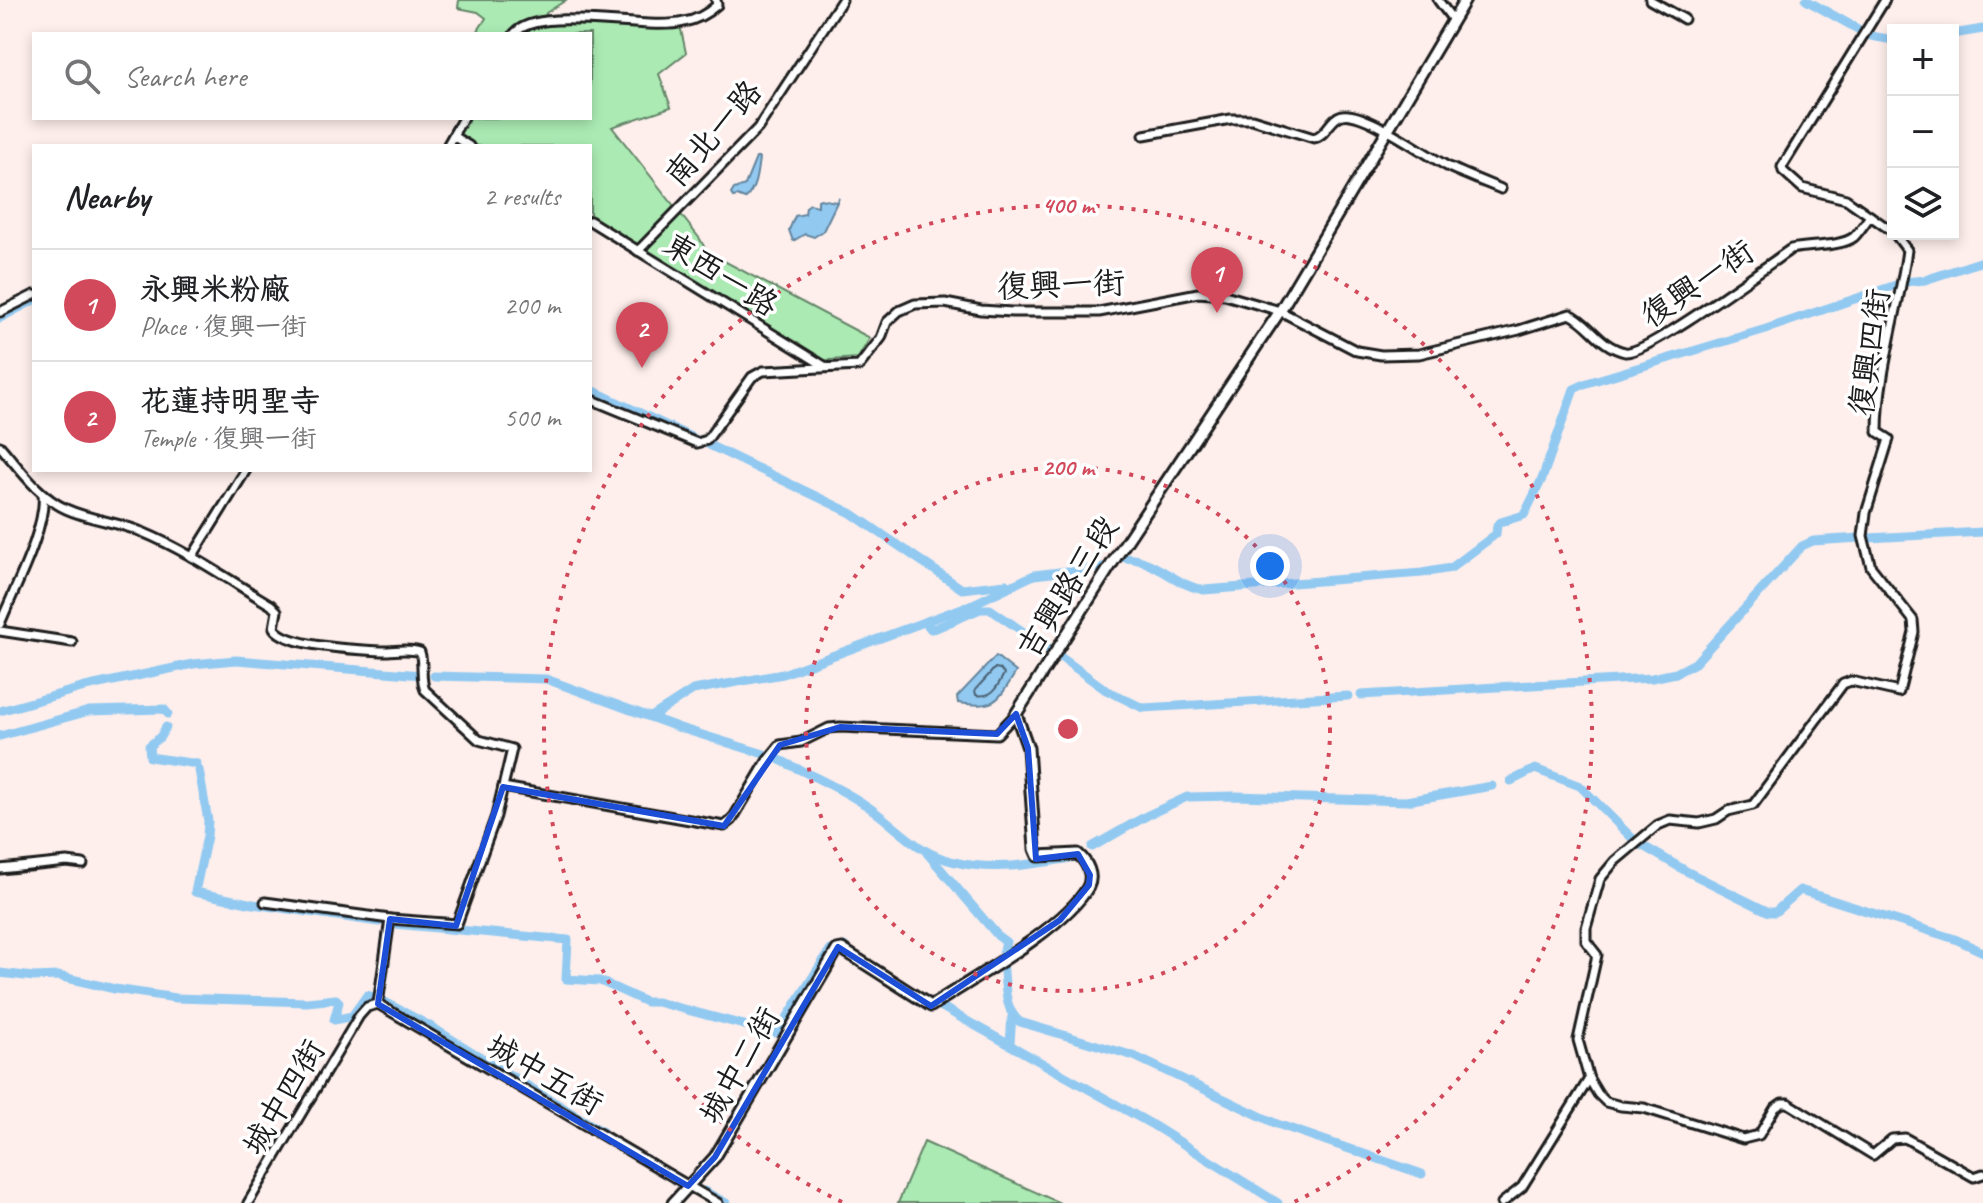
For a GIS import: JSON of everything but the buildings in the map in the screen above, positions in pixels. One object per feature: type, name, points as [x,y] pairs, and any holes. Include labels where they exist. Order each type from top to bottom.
[{"type":"street","points":[[516,32],[549,20],[683,23],[708,13],[717,5],[716,0]]},
{"type":"street","name":"南北一路","points":[[638,251],[758,128],[842,0]]},
{"type":"street","points":[[1438,0],[1453,20]]},
{"type":"street","name":"吉興路三段","points":[[1016,714],[1280,311],[1465,0]]},
{"type":"street","points":[[1650,0],[1684,19]]},
{"type":"street","name":"復興四街","points":[[1885,0],[1782,167],[1802,188],[1846,199],[1887,228]]},
{"type":"street","points":[[1144,135],[1231,119],[1252,119],[1314,138],[1323,134],[1343,115],[1387,130],[1448,166],[1501,189]]},
{"type":"street","points":[[448,144],[462,120]]},
{"type":"street","points":[[453,136],[466,144]]},
{"type":"street","name":"復興一街","points":[[592,400],[697,443],[707,440],[752,377],[763,371],[859,366],[881,338],[887,322],[899,311],[915,304],[945,303],[1012,312],[1099,312],[1198,293],[1225,295],[1280,311],[1357,351],[1381,355],[1419,354],[1519,330],[1570,314],[1581,319],[1598,339],[1626,352],[1639,350],[1664,336],[1791,249],[1811,244],[1843,243],[1854,236],[1870,216]]},
{"type":"street","name":"東西一路","points":[[592,222],[826,367]]},
{"type":"street","name":"復興四街","points":[[1589,1079],[1578,1040],[1597,955],[1586,941],[1586,928],[1600,879],[1607,870],[1658,825],[1670,820],[1699,823],[1753,805],[1843,684],[1851,681],[1899,692],[1914,632],[1913,620],[1871,567],[1863,536],[1866,513],[1889,439],[1878,432],[1878,411],[1907,250],[1899,240]]},
{"type":"street","points":[[0,312],[32,296]]},
{"type":"street","points":[[0,446],[43,494],[68,511],[141,531],[192,557],[271,605],[277,611],[274,628],[277,633],[303,643],[420,652],[424,664],[422,684],[425,690],[479,740],[512,749],[496,816],[457,924],[390,919],[265,902]]},
{"type":"street","points":[[192,557],[245,472]]},
{"type":"street","points":[[0,624],[42,519],[43,494]]},
{"type":"street","points":[[0,631],[72,642]]},
{"type":"street","points":[[503,787],[724,826],[732,820],[780,745],[801,742],[829,728],[840,727],[997,734],[1016,714]]},
{"type":"street","name":"城中二街","points":[[673,1203],[715,1157],[837,950],[842,949],[931,1006],[1060,920],[1089,885],[1090,875],[1085,860],[1078,854],[1040,858],[1035,849],[1028,748],[1016,714]]},
{"type":"street","points":[[0,869],[67,862],[83,864]]},
{"type":"street","points":[[378,1004],[390,919]]},
{"type":"street","name":"城中四街","points":[[248,1203],[359,1016],[367,1007],[378,1004]]},
{"type":"street","name":"城中五街","points":[[378,1004],[718,1203]]},
{"type":"street","points":[[1502,1203],[1522,1187],[1589,1079],[1606,1102],[1644,1108],[1743,1139],[1759,1135],[1775,1108],[1788,1103],[1873,1155],[1892,1139],[1905,1138],[1974,1177],[1983,1174]]},
{"type":"highlighted area","points":[[1016,714],[1028,748],[1036,859],[1078,854],[1090,875],[1089,885],[1060,920],[931,1006],[838,947],[715,1157],[688,1186],[378,1004],[390,919],[456,926],[503,787],[724,826],[780,745],[840,727],[997,734]]},
{"type":"green space","points":[[459,0],[566,0],[546,13],[545,18],[680,25],[686,53],[659,74],[671,107],[612,127],[707,252],[870,338],[858,358],[816,361],[592,219],[592,144],[474,144],[459,134],[461,120],[592,120],[592,32],[477,32],[486,18],[478,12],[458,8]]},
{"type":"green space","points":[[924,1142],[1060,1203],[898,1203]]},
{"type":"water","points":[[756,158],[759,158],[758,170],[752,191],[745,199],[733,197],[734,189],[745,185]]},
{"type":"water","points":[[839,198],[823,231],[814,237],[805,234],[793,241],[789,230],[795,216],[805,214],[810,204],[818,206],[820,199],[836,202]]},
{"type":"water","points":[[996,656],[1016,672],[1004,691],[988,704],[958,703],[957,697]]},
{"type":"waterway","points":[[1806,0],[1863,32]]},
{"type":"waterway","points":[[1959,33],[1983,29]]},
{"type":"waterway","points":[[1871,36],[1887,39]]},
{"type":"waterway","points":[[1905,282],[1925,280],[1983,261]]},
{"type":"waterway","points":[[1125,558],[1146,563],[1183,583],[1204,590],[1422,573],[1451,568],[1496,534],[1497,525],[1501,522],[1524,515],[1542,479],[1574,389],[1902,283]]},
{"type":"waterway","points":[[0,318],[32,301]]},
{"type":"waterway","points":[[592,390],[695,439]]},
{"type":"waterway","points":[[709,445],[851,513],[962,589],[1006,584]]},
{"type":"waterway","points":[[1868,538],[1983,532]]},
{"type":"waterway","points":[[1361,695],[1652,678],[1676,673],[1695,663],[1802,546],[1813,541],[1860,538]]},
{"type":"waterway","points":[[651,717],[693,690],[783,674],[973,604],[1034,575],[1103,567]]},
{"type":"waterway","points":[[926,623],[931,629],[936,628],[980,609],[990,609],[1050,650]]},
{"type":"waterway","points":[[1059,656],[1106,690],[1143,708],[1348,696]]},
{"type":"waterway","points":[[0,711],[85,687],[193,664],[236,660],[422,675]]},
{"type":"waterway","points":[[434,676],[546,679],[680,728],[764,754]]},
{"type":"waterway","points":[[0,736],[89,711],[164,709],[168,714]]},
{"type":"waterway","points":[[166,727],[149,746],[150,757],[197,764]]},
{"type":"waterway","points":[[776,758],[854,797],[915,844],[940,857],[978,866],[1018,866],[1075,857]]},
{"type":"waterway","points":[[1511,781],[1535,769],[1580,786],[1632,838]]},
{"type":"waterway","points":[[199,770],[208,821],[195,892],[253,904],[379,922]]},
{"type":"waterway","points":[[1092,847],[1187,797],[1406,801],[1492,786]]},
{"type":"waterway","points":[[1638,843],[1686,871],[1769,912],[1775,912],[1800,890],[1955,939],[1983,952]]},
{"type":"waterway","points":[[927,853],[1006,942],[1003,953]]},
{"type":"waterway","points":[[394,924],[568,940],[566,979],[600,981],[646,1002],[657,1002],[774,1033],[780,1029],[830,950],[844,946]]},
{"type":"waterway","points":[[1003,963],[1008,1003],[1020,1022],[1134,1056],[1277,1124],[1422,1174]]},
{"type":"waterway","points":[[0,973],[58,976],[176,998],[307,1002],[336,999],[339,1002],[334,1020],[352,1016],[367,995],[374,997]]},
{"type":"waterway","points":[[383,1001],[430,1026],[603,1132]]},
{"type":"waterway","points":[[942,1007],[1151,1124],[1278,1203]]},
{"type":"waterway","points":[[1010,1043],[1012,1016]]},
{"type":"waterway","points":[[704,1191],[726,1203]]},
{"type":"place","name":"永興米粉廠","points":[[1217,313]]},
{"type":"place","name":"花蓮持明聖寺","points":[[642,368]]}]
